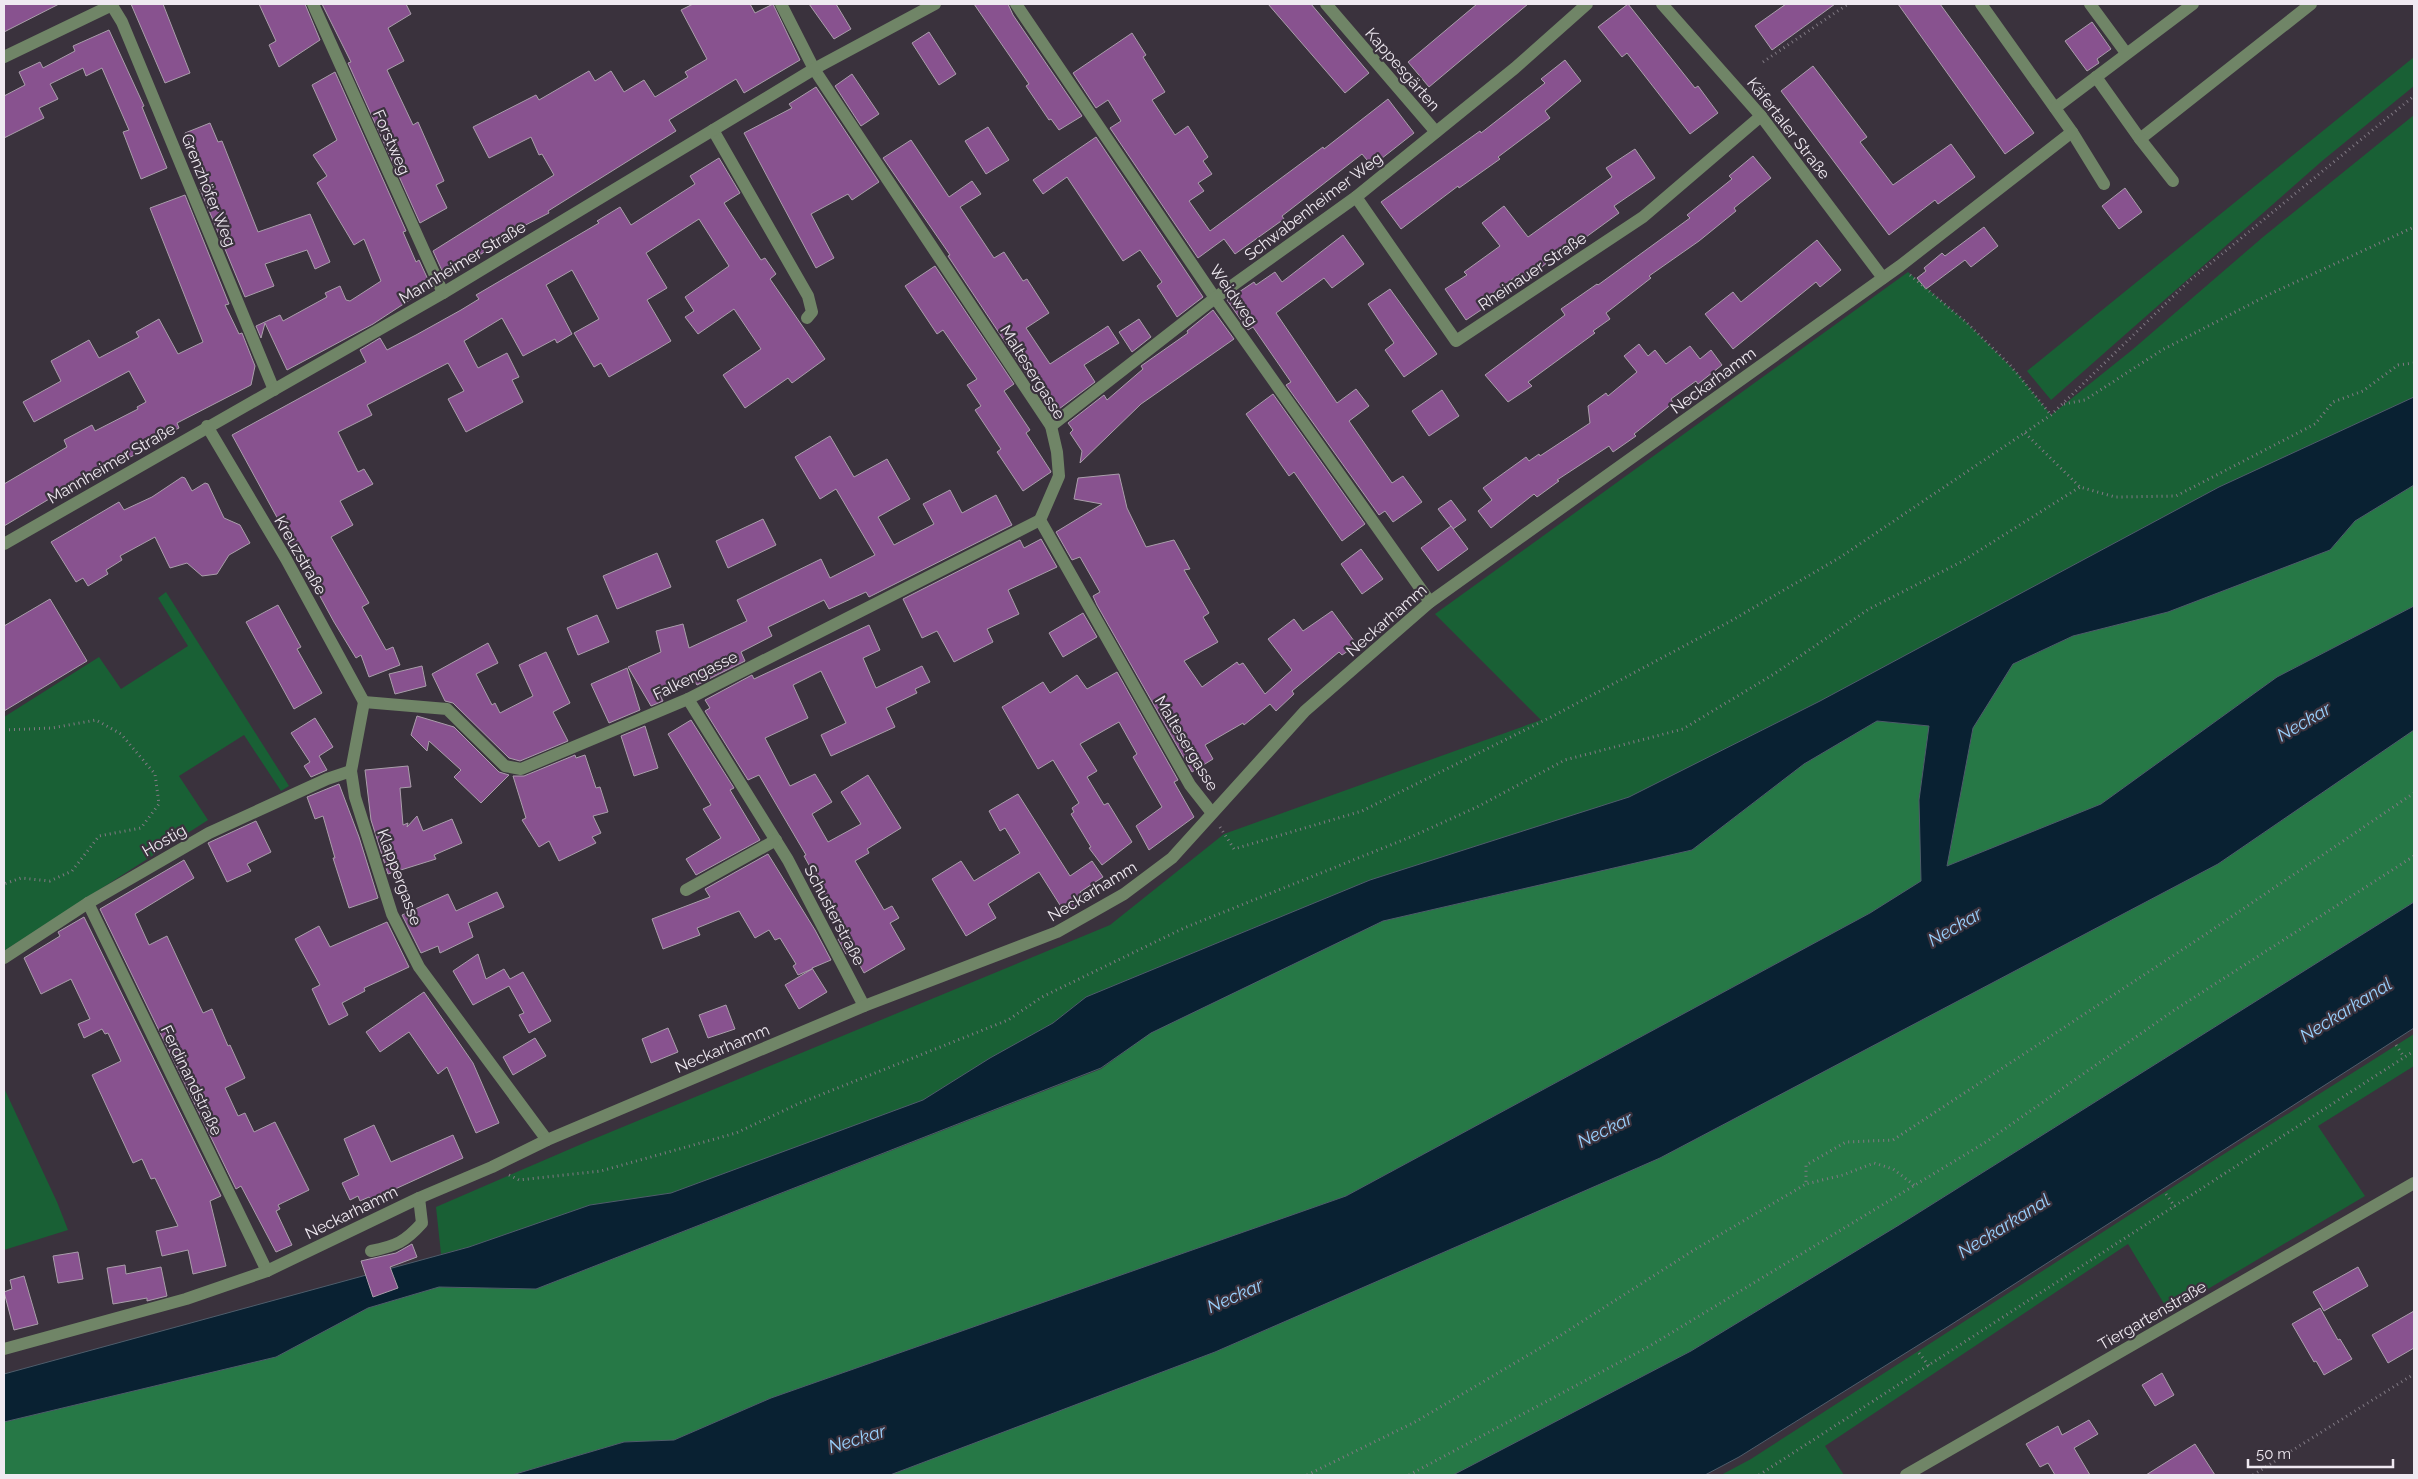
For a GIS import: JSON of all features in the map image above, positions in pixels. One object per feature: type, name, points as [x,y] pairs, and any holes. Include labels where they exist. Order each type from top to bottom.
[{"type":"street","points":[[4,57],[111,4]]},
{"type":"street","name":"Grenzhöfer Weg","points":[[111,4],[122,22],[274,390]]},
{"type":"street","name":"Forstweg","points":[[313,4],[442,293]]},
{"type":"street","name":"Maltesergasse","points":[[781,4],[814,69],[1051,426],[1057,452],[1059,476],[1040,520],[1190,785],[1212,813]]},
{"type":"street","name":"Mannheimer Straße","points":[[4,544],[442,293],[814,69],[935,4]]},
{"type":"street","name":"Weidweg","points":[[1016,4],[1215,298],[1430,602]]},
{"type":"street","name":"Kappesgärten","points":[[1326,4],[1436,132]]},
{"type":"street","name":"Schwabenheimer Weg","points":[[1051,426],[1215,298],[1356,197],[1515,68],[1587,4]]},
{"type":"street","name":"Käfertaler Straße","points":[[1662,4],[1761,116],[1883,278]]},
{"type":"street","points":[[1981,4],[2072,132],[2104,184]]},
{"type":"street","points":[[2090,4],[2126,54]]},
{"type":"street","points":[[2054,108],[2193,4]]},
{"type":"street","points":[[2140,139],[2311,4]]},
{"type":"street","points":[[2096,76],[2140,139],[2173,180]]},
{"type":"street","name":"Rheinauer Straße","points":[[1356,197],[1456,341],[1644,217],[1761,116]]},
{"type":"street","points":[[713,130],[808,296],[812,312],[807,318]]},
{"type":"street","name":"Neckarhamm","points":[[4,1350],[186,1299],[267,1271],[418,1198],[492,1167],[547,1140],[864,1006],[1065,927],[1124,894],[1172,858],[1305,711],[1430,602],[1883,278],[2072,132]]},
{"type":"street","name":"Kreuzstraße","points":[[208,426],[286,559],[364,702]]},
{"type":"street","name":"Falkengasse","points":[[364,702],[447,709],[505,766],[521,769],[688,699],[1040,520]]},
{"type":"street","name":"Schusterstraße","points":[[688,699],[776,840],[864,1006]]},
{"type":"street","name":"Klappergasse","points":[[364,702],[351,771],[355,797],[392,914],[419,966],[547,1140]]},
{"type":"street","name":"Hostig","points":[[4,958],[88,904],[209,833],[327,779],[351,771]]},
{"type":"street","points":[[686,890],[776,840]]},
{"type":"street","name":"Ferdinandstraße","points":[[88,904],[267,1271]]},
{"type":"street","name":"Tiergartenstraße","points":[[1906,1475],[2414,1183]]},
{"type":"street","points":[[371,1251],[386,1248],[408,1239],[422,1223],[418,1198]]},
{"type":"path","points":[[1763,62],[1848,4]]},
{"type":"path","points":[[1212,813],[1234,849],[1362,811],[1553,716],[1730,622],[1839,558],[2051,415],[2189,281],[2414,96]]},
{"type":"path","points":[[2063,404],[2085,400],[2162,350],[2270,294],[2414,227]]},
{"type":"path","points":[[1921,284],[1966,322],[2010,365],[2051,415]]},
{"type":"path","points":[[2025,432],[2080,487],[2115,496],[2176,496],[2315,424],[2333,402],[2363,391],[2398,365],[2414,363]]},
{"type":"path","points":[[492,1167],[519,1180],[574,1175],[602,1171],[736,1133],[800,1103],[1008,1020],[1042,997],[1184,928],[1413,836],[1477,807],[1565,760],[1683,729],[1774,674],[1869,609],[1961,562],[2080,487]]},
{"type":"path","points":[[4,730],[52,728],[96,720],[121,734],[155,774],[159,804],[141,828],[98,836],[72,871],[50,882],[21,878],[4,884]]},
{"type":"path","points":[[1806,1184],[1806,1165],[1820,1154],[1846,1142],[1893,1140],[2206,934],[2414,793]]},
{"type":"path","points":[[1409,1475],[1648,1346],[1986,1142],[2181,1006],[2414,856]]},
{"type":"path","points":[[2396,1045],[2404,1057]]},
{"type":"path","points":[[1760,1475],[2414,1050]]},
{"type":"path","points":[[1307,1475],[1415,1422],[1547,1344],[1694,1250],[1806,1184],[1842,1175],[1874,1163],[1893,1169],[1914,1185]]},
{"type":"path","points":[[2166,1194],[2175,1207]]},
{"type":"path","points":[[1920,1353],[1929,1366]]},
{"type":"path","points":[[2254,1475],[2414,1374]]},
{"type":"green space","points":[[2414,57],[2414,86],[2322,161],[2051,400],[2027,371]]},
{"type":"green space","points":[[2414,115],[2414,397],[2219,487],[1820,701],[1629,797],[1370,880],[1086,997],[1053,1023],[990,1058],[923,1100],[671,1193],[590,1205],[469,1247],[441,1254],[436,1207],[584,1143],[1110,925],[1224,834],[1541,720],[1435,614],[1908,272],[1966,322],[2018,374],[2051,415],[2132,350],[2263,237]]},
{"type":"green space","points":[[2414,485],[2414,606],[2277,677],[2101,804],[1947,866],[1973,728],[2013,664],[2073,636],[2168,612],[2330,550],[2355,521]]},
{"type":"green space","points":[[166,592],[289,786],[281,791],[244,735],[179,776],[208,820],[4,951],[4,717],[99,657],[121,689],[188,646],[158,598]]},
{"type":"green space","points":[[1877,721],[1929,726],[1919,800],[1922,881],[1870,913],[1346,1196],[771,1398],[674,1440],[624,1442],[512,1475],[4,1475],[4,1422],[276,1357],[368,1308],[439,1287],[536,1289],[1101,1069],[1150,1033],[1383,921],[1692,850],[1804,764]]},
{"type":"green space","points":[[2414,730],[2414,902],[1899,1225],[1691,1351],[1453,1475],[890,1475],[1215,1352],[1660,1158],[2218,864]]},
{"type":"green space","points":[[2414,1034],[2414,1066],[2318,1126],[2365,1196],[2169,1312],[2128,1244],[1825,1446],[1844,1475],[1721,1475],[1751,1459],[2213,1161]]},
{"type":"green space","points":[[4,1088],[68,1230],[4,1250]]},
{"type":"water","name":"Neckar","points":[[2414,397],[2414,485],[2355,521],[2330,550],[2168,612],[2073,636],[2013,664],[1973,728],[1947,866],[2101,804],[2277,677],[2414,606],[2414,730],[2218,864],[1660,1158],[1215,1352],[890,1475],[512,1475],[624,1442],[674,1440],[771,1398],[1346,1196],[1870,913],[1921,881],[1919,800],[1929,726],[1877,721],[1804,764],[1692,850],[1383,921],[1151,1033],[1101,1068],[536,1289],[439,1287],[368,1308],[276,1357],[4,1422],[4,1374],[469,1247],[590,1205],[671,1193],[923,1100],[990,1058],[1053,1023],[1086,997],[1370,880],[1629,797],[1820,701],[2219,487]]},
{"type":"water","name":"Neckarkanal","points":[[2414,902],[2414,1028],[1949,1326],[1739,1457],[1705,1475],[1453,1475],[1691,1351],[1899,1225]]},
{"type":"building","points":[[4,4],[59,4],[4,32]]},
{"type":"building","points":[[131,4],[163,4],[190,73],[165,83]]},
{"type":"building","points":[[259,4],[305,4],[320,40],[279,67],[269,45],[276,41]]},
{"type":"building","points":[[322,4],[406,4],[411,14],[388,28],[404,61],[387,70],[413,125],[418,122],[444,181],[436,185],[447,208],[420,223],[348,63],[351,62]]},
{"type":"building","points":[[693,4],[750,4],[755,13],[773,4],[800,60],[744,93],[736,79],[669,120],[676,131],[548,211],[549,213],[510,233],[511,235],[445,277],[433,251],[554,175],[542,154],[539,155],[531,137],[489,158],[473,127],[536,95],[539,100],[589,71],[595,81],[611,71],[624,92],[644,80],[655,97],[688,77],[685,72],[707,59],[681,10]]},
{"type":"building","points":[[809,4],[836,4],[851,29],[834,39]]},
{"type":"building","points":[[974,4],[1008,4],[1013,15],[1082,116],[1059,130],[1051,119],[1049,120],[1026,86],[1029,84]]},
{"type":"building","points":[[1268,4],[1311,4],[1369,73],[1345,93]]},
{"type":"building","points":[[1477,4],[1528,4],[1429,87],[1408,62]]},
{"type":"building","points":[[1628,4],[1695,88],[1698,86],[1718,113],[1690,134],[1627,53],[1622,57],[1598,27]]},
{"type":"building","points":[[1786,4],[1835,4],[1772,50],[1755,26]]},
{"type":"building","points":[[1898,4],[1940,4],[2034,133],[2005,154]]},
{"type":"building","points":[[2092,22],[2111,49],[2097,59],[2099,63],[2087,71],[2065,41]]},
{"type":"building","points":[[109,30],[144,106],[142,107],[167,168],[141,179],[123,132],[129,130],[102,68],[86,76],[83,68],[50,84],[58,99],[39,108],[44,118],[4,138],[4,96],[25,85],[19,72],[40,62],[43,68],[75,51],[73,46]]},
{"type":"building","points":[[929,32],[956,74],[939,85],[912,43]]},
{"type":"building","points":[[1132,33],[1146,55],[1143,57],[1165,92],[1152,100],[1175,135],[1188,126],[1208,157],[1203,161],[1212,174],[1198,183],[1204,191],[1189,201],[1210,231],[1323,147],[1324,149],[1388,99],[1414,133],[1372,166],[1362,154],[1282,216],[1284,219],[1235,254],[1224,239],[1198,258],[1110,128],[1121,121],[1108,100],[1096,108],[1073,73]]},
{"type":"building","points":[[1565,60],[1581,81],[1545,111],[1550,118],[1498,157],[1500,159],[1459,188],[1458,186],[1401,229],[1381,202],[1480,131],[1481,133],[1545,83],[1541,79]]},
{"type":"building","points":[[1813,66],[1867,137],[1860,142],[1893,185],[1951,144],[1975,177],[1938,204],[1935,200],[1889,235],[1781,91]]},
{"type":"building","points":[[335,72],[406,231],[403,232],[416,262],[419,260],[431,286],[373,324],[287,370],[265,323],[261,338],[256,326],[280,315],[283,321],[327,297],[325,293],[340,286],[346,300],[350,301],[381,281],[364,239],[354,245],[317,183],[327,176],[313,155],[337,140],[312,85]]},
{"type":"building","points":[[852,74],[879,114],[861,126],[835,86]]},
{"type":"building","points":[[816,87],[879,182],[852,200],[848,194],[811,214],[834,258],[816,268],[744,133],[792,108],[789,104]]},
{"type":"building","points":[[210,123],[218,142],[222,141],[258,232],[310,214],[330,262],[315,269],[307,250],[265,264],[274,286],[245,297],[200,189],[207,186],[185,133]]},
{"type":"building","points":[[988,127],[1009,160],[986,174],[965,141]]},
{"type":"building","points":[[1096,137],[1203,297],[1177,317],[1157,286],[1162,282],[1140,250],[1123,261],[1067,177],[1043,194],[1033,180]]},
{"type":"building","points":[[911,140],[949,197],[972,181],[981,194],[960,207],[994,258],[1004,252],[1023,281],[1027,279],[1049,313],[1026,328],[1050,364],[1108,326],[1119,343],[1084,365],[1095,382],[1059,409],[1033,371],[1027,375],[948,256],[950,255],[883,158]]},
{"type":"building","points":[[1635,149],[1655,178],[1614,206],[1619,213],[1571,248],[1569,246],[1526,279],[1521,273],[1483,300],[1487,306],[1466,320],[1445,289],[1467,275],[1464,272],[1500,246],[1482,223],[1504,206],[1528,237],[1612,177],[1606,168]]},
{"type":"building","points":[[1753,156],[1771,178],[1734,208],[1736,211],[1699,241],[1649,276],[1651,278],[1606,313],[1610,319],[1593,331],[1595,333],[1528,382],[1532,386],[1508,402],[1485,375],[1565,315],[1561,309],[1598,285],[1690,218],[1687,215],[1732,179],[1729,176]]},
{"type":"building","points":[[719,158],[740,193],[724,203],[761,260],[765,258],[776,274],[770,279],[825,359],[792,383],[788,378],[745,408],[723,375],[761,349],[734,309],[698,334],[685,317],[694,311],[685,297],[729,266],[699,219],[646,253],[667,288],[647,300],[671,341],[609,377],[601,363],[594,367],[574,333],[599,319],[572,270],[546,285],[572,334],[557,343],[555,339],[523,356],[502,318],[464,341],[478,368],[507,353],[519,377],[512,380],[523,402],[466,432],[448,399],[464,391],[448,363],[367,405],[372,415],[338,432],[358,472],[364,469],[373,484],[340,501],[353,525],[331,537],[369,603],[362,607],[386,650],[393,647],[400,665],[369,677],[361,655],[356,658],[334,622],[232,435],[366,362],[360,350],[380,338],[387,350],[416,335],[479,299],[476,295],[599,223],[597,221],[620,207],[631,225],[695,184],[690,176]]},
{"type":"building","points":[[2125,188],[2142,212],[2119,229],[2102,206]]},
{"type":"building","points":[[185,195],[229,304],[225,305],[239,334],[242,333],[255,366],[251,385],[177,423],[179,428],[145,445],[147,448],[123,461],[121,456],[4,526],[4,484],[67,447],[64,440],[92,425],[95,431],[138,409],[137,407],[146,402],[129,371],[34,422],[23,402],[61,381],[51,361],[89,340],[99,358],[139,337],[136,332],[159,319],[178,354],[203,342],[150,208]]},
{"type":"building","points":[[1984,227],[1998,246],[1971,267],[1965,260],[1926,289],[1917,278],[1926,271],[1924,268],[1942,253],[1945,256]]},
{"type":"building","points":[[1343,235],[1364,264],[1332,288],[1324,278],[1276,313],[1337,403],[1356,389],[1369,406],[1349,421],[1392,483],[1403,476],[1422,502],[1393,522],[1385,511],[1379,515],[1286,385],[1291,382],[1253,327],[1248,330],[1227,300],[1254,282],[1256,285],[1275,272],[1282,282]]},
{"type":"building","points":[[1817,240],[1841,270],[1820,287],[1816,282],[1733,349],[1705,314],[1733,292],[1741,302]]},
{"type":"building","points":[[935,266],[1014,384],[1004,391],[1030,430],[1026,433],[1051,472],[1023,491],[997,452],[1001,449],[975,410],[981,406],[967,385],[977,379],[943,330],[937,334],[905,286]]},
{"type":"building","points":[[1390,289],[1437,354],[1404,377],[1385,350],[1394,343],[1368,304]]},
{"type":"building","points":[[1213,310],[1234,339],[1141,404],[1080,463],[1082,451],[1070,433],[1073,430],[1068,423],[1104,395],[1107,400],[1143,369],[1141,366],[1188,333],[1187,331]]},
{"type":"building","points":[[1139,319],[1151,337],[1132,352],[1119,332]]},
{"type":"building","points":[[1639,344],[1648,356],[1655,350],[1666,364],[1690,346],[1700,359],[1711,350],[1722,365],[1698,384],[1696,381],[1671,399],[1673,403],[1634,434],[1636,436],[1613,452],[1609,446],[1557,480],[1559,481],[1537,497],[1534,494],[1491,528],[1478,511],[1492,500],[1483,488],[1526,457],[1529,461],[1539,454],[1540,456],[1590,423],[1588,406],[1606,393],[1608,396],[1637,372],[1624,356]]},
{"type":"building","points":[[1442,390],[1459,416],[1429,436],[1412,411]]},
{"type":"building","points":[[1273,394],[1365,524],[1342,541],[1294,472],[1289,476],[1246,414]]},
{"type":"building","points":[[830,436],[854,477],[887,459],[910,499],[878,517],[894,545],[934,524],[923,504],[950,490],[962,513],[996,495],[1012,525],[869,597],[866,592],[829,609],[824,600],[768,627],[772,636],[741,652],[745,661],[697,685],[693,679],[657,689],[663,701],[651,706],[628,667],[661,652],[656,631],[683,624],[689,648],[747,621],[737,600],[821,559],[830,578],[875,555],[836,489],[820,499],[795,457]]},
{"type":"building","points":[[1119,474],[1127,508],[1146,547],[1174,540],[1190,569],[1184,570],[1209,613],[1203,617],[1218,642],[1184,661],[1202,687],[1237,662],[1239,665],[1243,663],[1265,694],[1292,670],[1268,639],[1294,619],[1303,631],[1332,611],[1357,645],[1342,655],[1339,652],[1292,691],[1294,694],[1276,711],[1270,704],[1244,725],[1243,723],[1205,745],[1213,759],[1192,772],[1097,605],[1093,596],[1100,592],[1080,557],[1072,560],[1056,532],[1102,504],[1074,499],[1078,478]]},
{"type":"building","points":[[182,477],[185,478],[192,491],[205,483],[208,484],[224,518],[240,525],[250,543],[229,555],[217,574],[202,576],[187,563],[170,568],[155,537],[120,556],[122,560],[106,570],[108,574],[88,586],[83,578],[76,582],[51,542],[119,502],[124,510],[152,497]]},
{"type":"building","points":[[1451,500],[1466,520],[1453,529],[1438,509]]},
{"type":"building","points":[[763,519],[776,545],[728,568],[716,541]]},
{"type":"building","points":[[1451,526],[1468,549],[1438,571],[1421,548]]},
{"type":"building","points":[[1041,539],[1057,567],[1008,590],[1019,614],[987,629],[993,642],[954,662],[937,631],[922,638],[903,599],[1020,540],[1024,548]]},
{"type":"building","points":[[1361,549],[1383,579],[1362,594],[1341,564]]},
{"type":"building","points":[[657,553],[671,587],[617,609],[603,576]]},
{"type":"building","points":[[50,599],[87,661],[4,711],[4,626]]},
{"type":"building","points":[[278,605],[301,647],[297,649],[322,693],[294,709],[246,622]]},
{"type":"building","points":[[1083,613],[1097,637],[1063,657],[1049,633]]},
{"type":"building","points":[[597,615],[609,642],[578,655],[567,628]]},
{"type":"building","points":[[869,625],[880,650],[863,658],[876,688],[922,666],[930,682],[915,689],[917,693],[886,708],[895,727],[831,756],[821,735],[846,723],[821,671],[793,685],[808,718],[765,738],[790,786],[815,774],[832,802],[812,814],[828,842],[861,824],[841,792],[868,775],[901,828],[867,849],[869,853],[855,861],[884,910],[892,906],[899,918],[890,923],[905,949],[864,973],[852,951],[846,954],[838,939],[847,934],[804,856],[806,855],[759,775],[748,780],[705,711],[710,708],[705,700],[752,675],[754,679]]},
{"type":"building","points":[[488,643],[498,663],[476,674],[492,705],[495,703],[500,713],[533,696],[519,665],[546,652],[570,703],[553,712],[568,741],[520,761],[509,758],[453,703],[445,701],[432,674]]},
{"type":"building","points":[[422,666],[426,686],[395,694],[389,674]]},
{"type":"building","points":[[627,668],[640,710],[609,723],[591,684]]},
{"type":"building","points":[[1117,672],[1178,780],[1174,782],[1194,817],[1149,850],[1136,826],[1162,807],[1133,757],[1137,754],[1119,722],[1080,744],[1097,771],[1087,777],[1104,805],[1108,803],[1132,842],[1102,865],[1089,848],[1091,847],[1071,814],[1074,812],[1072,808],[1079,803],[1053,760],[1038,769],[1002,707],[1043,682],[1050,693],[1077,675],[1087,689]]},
{"type":"building","points":[[417,716],[454,727],[499,772],[509,775],[481,803],[454,777],[461,770],[429,741],[427,751],[411,735]]},
{"type":"building","points":[[315,718],[333,747],[319,756],[327,770],[311,777],[304,766],[310,762],[291,733]]},
{"type":"building","points":[[691,720],[734,788],[730,790],[760,840],[696,875],[686,859],[721,838],[703,809],[711,805],[668,734]]},
{"type":"building","points":[[645,726],[658,768],[634,776],[621,736]]},
{"type":"building","points":[[575,755],[576,758],[585,755],[596,788],[600,787],[608,812],[593,816],[601,833],[592,837],[596,843],[559,861],[549,841],[539,847],[522,820],[526,818],[513,776],[524,776]]},
{"type":"building","points":[[408,766],[411,787],[400,788],[403,825],[408,823],[407,827],[417,816],[423,831],[452,819],[462,843],[434,855],[436,859],[388,874],[371,820],[365,770]]},
{"type":"building","points":[[339,784],[359,837],[378,898],[349,908],[333,858],[335,858],[323,816],[315,819],[307,797]]},
{"type":"building","points":[[1018,794],[1070,876],[1092,861],[1103,877],[1080,892],[1085,901],[1065,913],[1039,872],[988,904],[996,918],[966,936],[932,879],[961,861],[974,881],[1020,853],[1005,828],[1000,831],[989,811]]},
{"type":"building","points":[[256,821],[271,852],[247,864],[251,871],[227,882],[208,843]]},
{"type":"building","points":[[768,854],[815,930],[831,960],[812,968],[827,992],[799,1009],[785,985],[812,969],[798,975],[793,966],[796,964],[780,938],[775,940],[769,930],[755,938],[739,911],[697,928],[700,935],[663,949],[652,919],[710,897],[705,889]]},
{"type":"building","points":[[184,860],[194,878],[135,914],[149,945],[167,936],[203,1013],[212,1009],[228,1046],[230,1045],[245,1078],[225,1088],[238,1116],[245,1113],[254,1132],[275,1122],[309,1190],[278,1205],[280,1209],[276,1211],[292,1245],[276,1252],[241,1186],[236,1189],[100,909]]},
{"type":"building","points":[[497,892],[504,907],[468,923],[473,937],[440,953],[438,946],[421,953],[402,915],[448,894],[456,911]]},
{"type":"building","points":[[84,917],[221,1196],[210,1201],[226,1266],[193,1274],[188,1250],[162,1256],[156,1231],[178,1226],[155,1178],[151,1179],[142,1159],[133,1163],[92,1075],[121,1061],[108,1033],[105,1034],[102,1029],[84,1038],[78,1024],[90,1019],[71,979],[41,994],[24,958],[60,936],[58,932]]},
{"type":"building","points":[[387,922],[409,967],[364,988],[365,991],[342,1003],[348,1015],[329,1025],[312,989],[320,985],[295,939],[319,926],[330,947]]},
{"type":"building","points":[[478,954],[486,979],[504,969],[510,979],[523,972],[551,1021],[529,1033],[519,1015],[524,1013],[509,986],[473,1005],[453,971]]},
{"type":"building","points":[[424,992],[473,1063],[499,1123],[476,1133],[447,1067],[438,1074],[409,1032],[380,1052],[366,1032]]},
{"type":"building","points":[[726,1005],[735,1029],[708,1038],[699,1015]]},
{"type":"building","points":[[668,1028],[678,1052],[651,1063],[642,1039]]},
{"type":"building","points":[[535,1038],[546,1056],[513,1075],[503,1057]]},
{"type":"building","points":[[374,1125],[391,1162],[453,1135],[463,1158],[371,1200],[369,1197],[360,1201],[358,1196],[350,1200],[342,1183],[359,1175],[344,1139]]},
{"type":"building","points":[[412,1244],[417,1257],[390,1267],[398,1288],[373,1297],[361,1261],[396,1253]]},
{"type":"building","points":[[78,1252],[83,1279],[58,1283],[53,1256]]},
{"type":"building","points":[[125,1265],[126,1274],[161,1267],[167,1296],[147,1301],[147,1298],[113,1304],[107,1268]]},
{"type":"building","points":[[2358,1267],[2368,1286],[2324,1311],[2313,1292]]},
{"type":"building","points":[[24,1276],[38,1324],[14,1330],[4,1292],[12,1289],[10,1280]]},
{"type":"building","points":[[2320,1308],[2338,1340],[2340,1339],[2352,1359],[2324,1375],[2316,1361],[2314,1362],[2292,1324]]},
{"type":"building","points":[[2414,1311],[2414,1348],[2388,1363],[2372,1335]]},
{"type":"building","points":[[2162,1373],[2174,1395],[2155,1406],[2142,1385]]},
{"type":"building","points":[[2089,1420],[2098,1434],[2074,1448],[2090,1475],[2055,1475],[2048,1463],[2040,1467],[2026,1444],[2058,1426],[2062,1435]]},
{"type":"building","points":[[2195,1444],[2215,1475],[2146,1475]]}]
